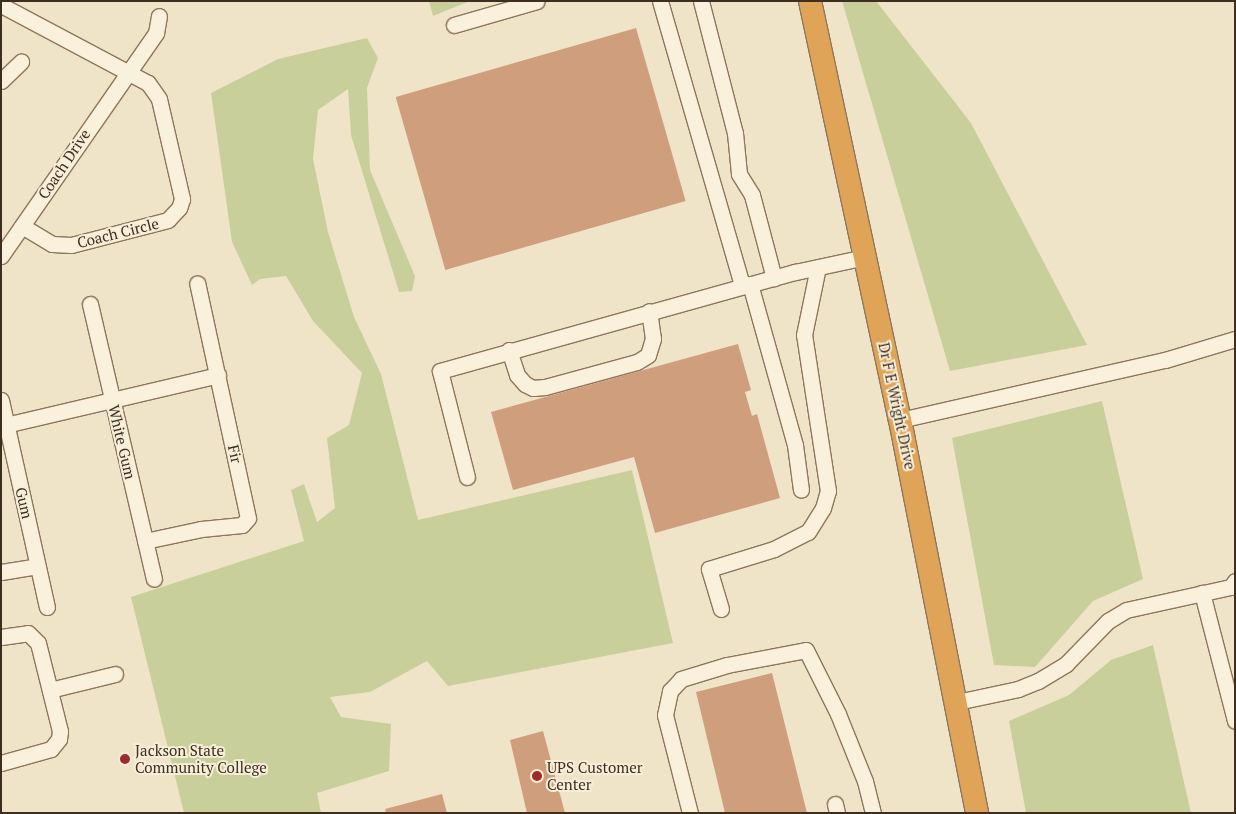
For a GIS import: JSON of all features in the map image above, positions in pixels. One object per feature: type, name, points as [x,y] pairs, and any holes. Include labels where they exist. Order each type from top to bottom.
[{"type":"highway","name":"Dr F E Wright Drive","points":[[810,1],[900,420],[957,702],[977,813]]},
{"type":"street","points":[[454,25],[537,1]]},
{"type":"street","points":[[660,1],[795,445],[801,490]]},
{"type":"street","points":[[701,1],[735,133],[739,174],[752,195],[774,278]]},
{"type":"street","points":[[1,5],[127,72]]},
{"type":"street","name":"Coach Drive","points":[[1,256],[156,32],[159,16]]},
{"type":"street","points":[[1,81],[21,62]]},
{"type":"street","name":"Coach Circle","points":[[22,226],[60,246],[157,224],[175,215],[182,199],[181,188],[159,99],[148,83],[127,72]]},
{"type":"street","points":[[467,477],[440,371],[509,350],[746,285],[865,257]]},
{"type":"street","points":[[720,610],[709,570],[774,549],[808,532],[823,508],[828,491],[804,335],[818,267]]},
{"type":"street","name":"Fir","points":[[144,541],[192,530],[242,525],[248,518],[197,283]]},
{"type":"street","name":"White Gum","points":[[90,304],[154,579]]},
{"type":"street","points":[[509,350],[517,375],[533,388],[609,370],[636,362],[648,355],[653,339],[649,312]]},
{"type":"street","points":[[900,420],[1165,360],[1235,339]]},
{"type":"street","points":[[4,426],[218,375]]},
{"type":"street","name":"Gum","points":[[1,400],[4,426],[47,606]]},
{"type":"street","points":[[1,572],[38,566]]},
{"type":"street","points":[[957,702],[1018,690],[1038,681],[1066,664],[1108,621],[1126,610],[1231,587],[1235,581]]},
{"type":"street","points":[[1202,593],[1235,721]]},
{"type":"street","points":[[1,637],[19,632],[33,636],[50,690],[60,731],[56,744],[43,753],[1,763]]},
{"type":"street","points":[[690,813],[665,715],[670,691],[681,679],[727,665],[806,650],[838,714],[865,781],[873,813]]},
{"type":"street","points":[[50,690],[115,674]]},
{"type":"green space","points":[[429,1],[470,1],[433,16]]},
{"type":"green space","points":[[842,1],[876,1],[971,123],[1087,345],[950,371]]},
{"type":"green space","points":[[367,38],[378,58],[367,88],[370,170],[415,276],[412,291],[399,292],[351,135],[348,89],[318,110],[313,159],[328,232],[354,317],[381,374],[418,520],[632,470],[673,643],[448,686],[427,661],[370,692],[330,697],[341,717],[391,724],[389,771],[317,793],[321,813],[184,813],[131,597],[304,541],[291,490],[304,484],[317,522],[335,508],[327,438],[349,425],[362,373],[313,321],[286,276],[260,279],[252,285],[232,242],[211,93],[278,59]]},
{"type":"green space","points":[[1102,401],[1143,579],[1093,601],[1035,667],[994,665],[952,438]]},
{"type":"green space","points":[[1153,645],[1191,813],[1026,813],[1009,721],[1069,695],[1111,660]]},
{"type":"building","points":[[636,28],[686,201],[445,270],[396,97]]},
{"type":"building","points":[[738,344],[751,390],[745,392],[752,416],[757,414],[780,498],[655,533],[634,457],[513,490],[491,412]]},
{"type":"building","points":[[772,673],[807,813],[725,813],[696,692]]},
{"type":"building","name":"UPS Customer Center","points":[[543,731],[565,813],[527,813],[510,740]]},
{"type":"building","points":[[442,794],[447,813],[386,813],[385,809]]},
{"type":"place","name":"Jackson State Community College","points":[[125,759]]},
{"type":"place","name":"UPS Customer Center","points":[[537,776]]}]
